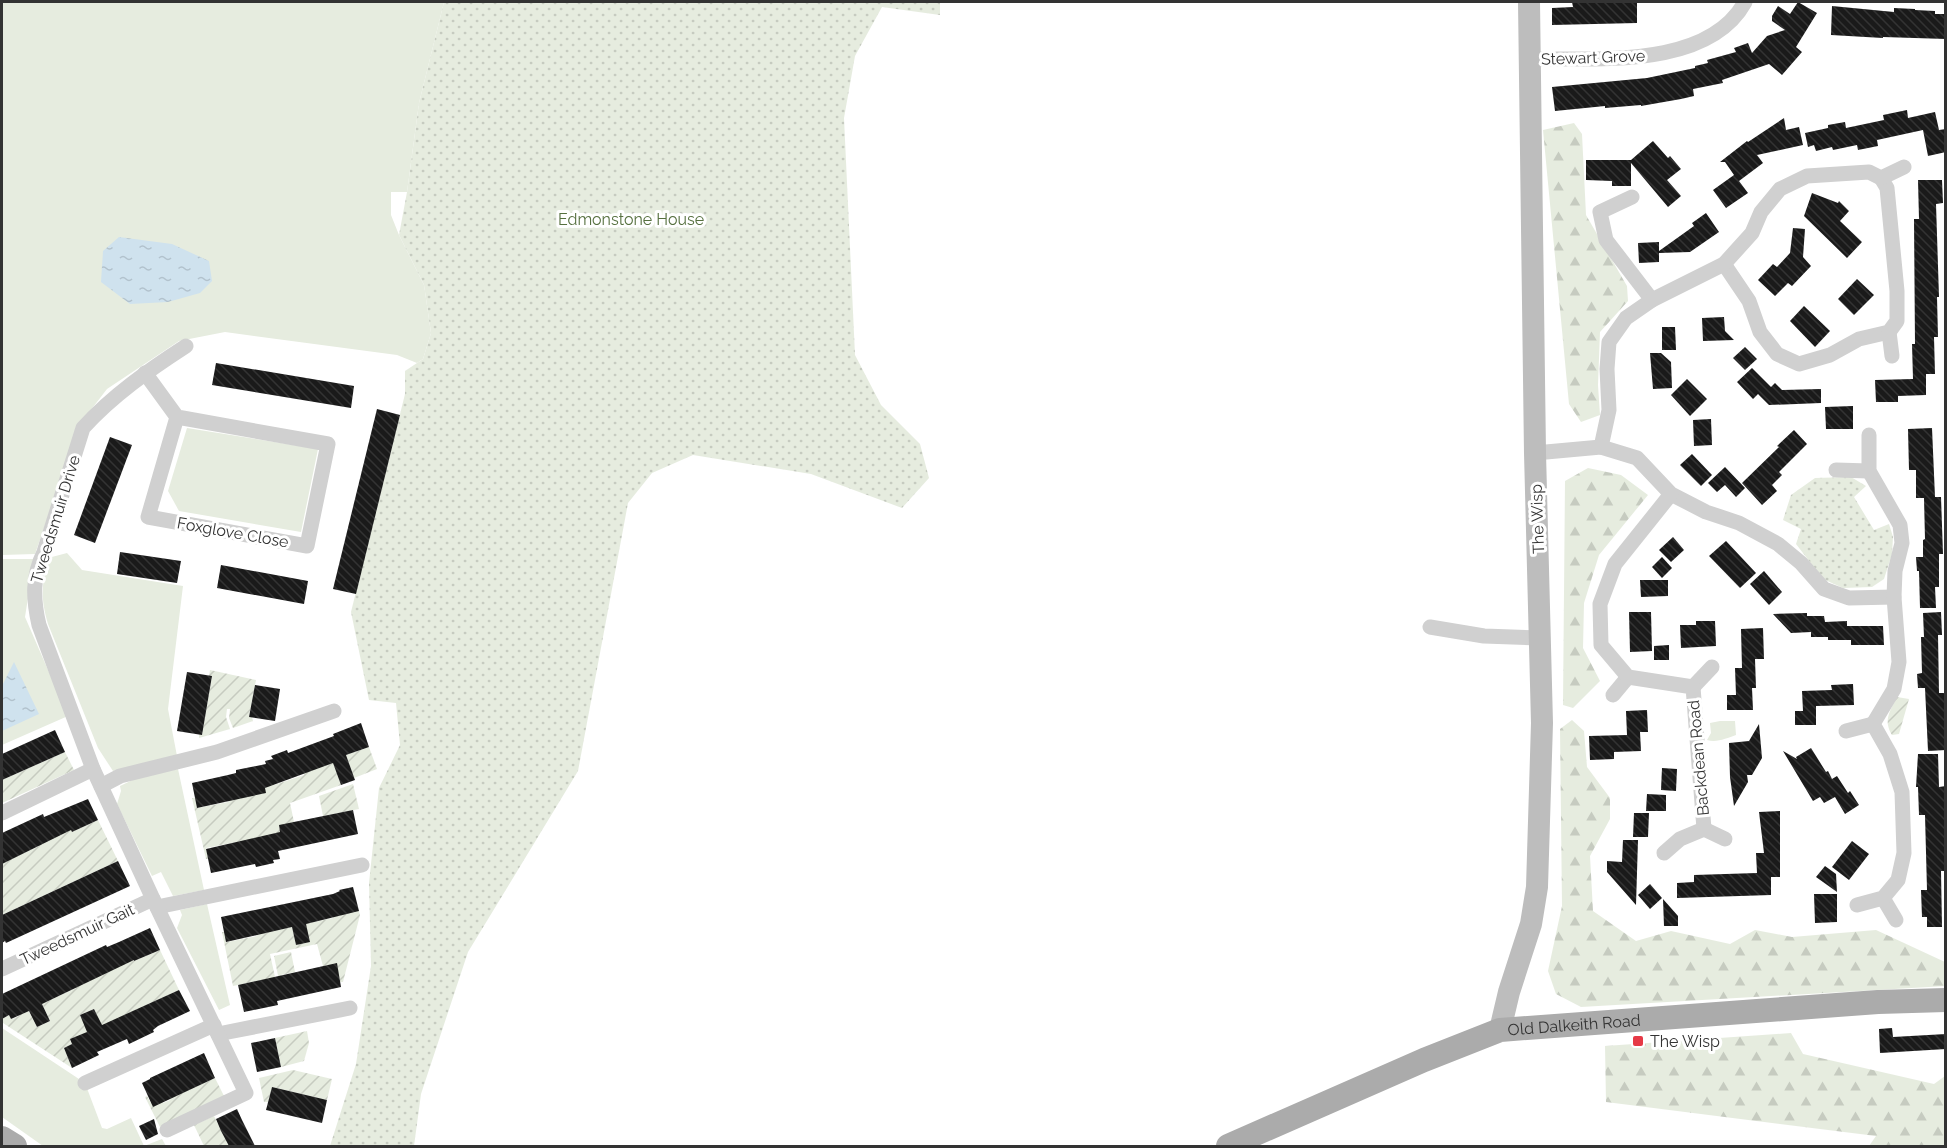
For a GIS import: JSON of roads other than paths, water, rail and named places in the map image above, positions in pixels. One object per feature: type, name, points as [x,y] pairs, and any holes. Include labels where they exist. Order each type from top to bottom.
[{"type":"main road","name":"Old Dalkeith Road","points":[[1228,1146],[1424,1060],[1500,1030],[1867,1003],[1946,1000]]},
{"type":"main road","points":[[2,1138],[15,1146]]},
{"type":"street","name":"The Wisp","points":[[1500,1030],[1531,924],[1537,887],[1542,723],[1535,453],[1529,2]]},
{"type":"street","name":"Stewart Grove","points":[[1530,59],[1621,59],[1676,50],[1716,34],[1729,24],[1745,2]]},
{"type":"street","points":[[1881,178],[1904,167]]},
{"type":"street","points":[[1601,447],[1610,410],[1607,369],[1609,342],[1626,318],[1652,300],[1724,264],[1752,233],[1761,212],[1780,189],[1807,176],[1869,172],[1881,178],[1887,188],[1897,291],[1897,321],[1889,332],[1859,339],[1830,355],[1800,363],[1777,354],[1760,332],[1749,301],[1724,264]]},
{"type":"street","points":[[1632,197],[1600,212],[1606,240],[1652,300]]},
{"type":"street","points":[[1889,332],[1892,356]]},
{"type":"street","name":"Tweedsmuir Drive","points":[[167,1130],[246,1093],[93,769],[39,625],[34,603],[34,583],[83,428],[96,413],[145,373],[186,346]]},
{"type":"street","points":[[145,373],[177,417]]},
{"type":"street","name":"Foxglove Close","points":[[177,417],[328,444],[307,546],[148,517],[177,417]]},
{"type":"street","points":[[1846,731],[1873,724],[1894,689],[1899,662],[1894,597],[1895,571],[1902,543],[1900,525],[1869,471],[1869,435]]},
{"type":"street","points":[[1535,453],[1601,447],[1637,458],[1671,494],[1706,512],[1738,523],[1778,544],[1801,563],[1824,589],[1849,598],[1894,597]]},
{"type":"street","points":[[1836,470],[1869,471]]},
{"type":"street","points":[[1613,694],[1628,677],[1601,645],[1600,604],[1615,564],[1671,494]]},
{"type":"street","points":[[1430,627],[1484,636],[1540,638]]},
{"type":"street","name":"Backdean Road","points":[[1704,829],[1693,687],[1712,667]]},
{"type":"street","name":"Backdean Road","points":[[1628,677],[1693,687]]},
{"type":"street","points":[[101,786],[120,776],[217,752],[334,711]]},
{"type":"street","points":[[1857,905],[1883,898],[1898,880],[1904,853],[1902,792],[1890,754],[1873,724]]},
{"type":"street","points":[[2,813],[93,769]]},
{"type":"street","name":"Backdean Road","points":[[1664,853],[1680,839],[1704,829],[1725,839]]},
{"type":"street","points":[[155,903],[362,865]]},
{"type":"street","points":[[1883,898],[1896,920]]},
{"type":"street","name":"Tweedsmuir Gait","points":[[2,969],[155,903]]},
{"type":"street","points":[[1287,1120],[1330,1095],[1454,1042],[1485,1023],[1507,1000]]},
{"type":"street","points":[[85,1083],[216,1030],[350,1008]]},
{"type":"water","points":[[119,237],[172,244],[209,261],[212,281],[200,293],[168,302],[130,304],[101,282],[103,251]]},
{"type":"water","points":[[14,662],[39,714],[2,731],[2,686]]},
{"type":"place","name":"The Wisp","points":[[1638,1041]]},
{"type":"park label","name":"Edmonstone House","points":[[631,219]]}]
